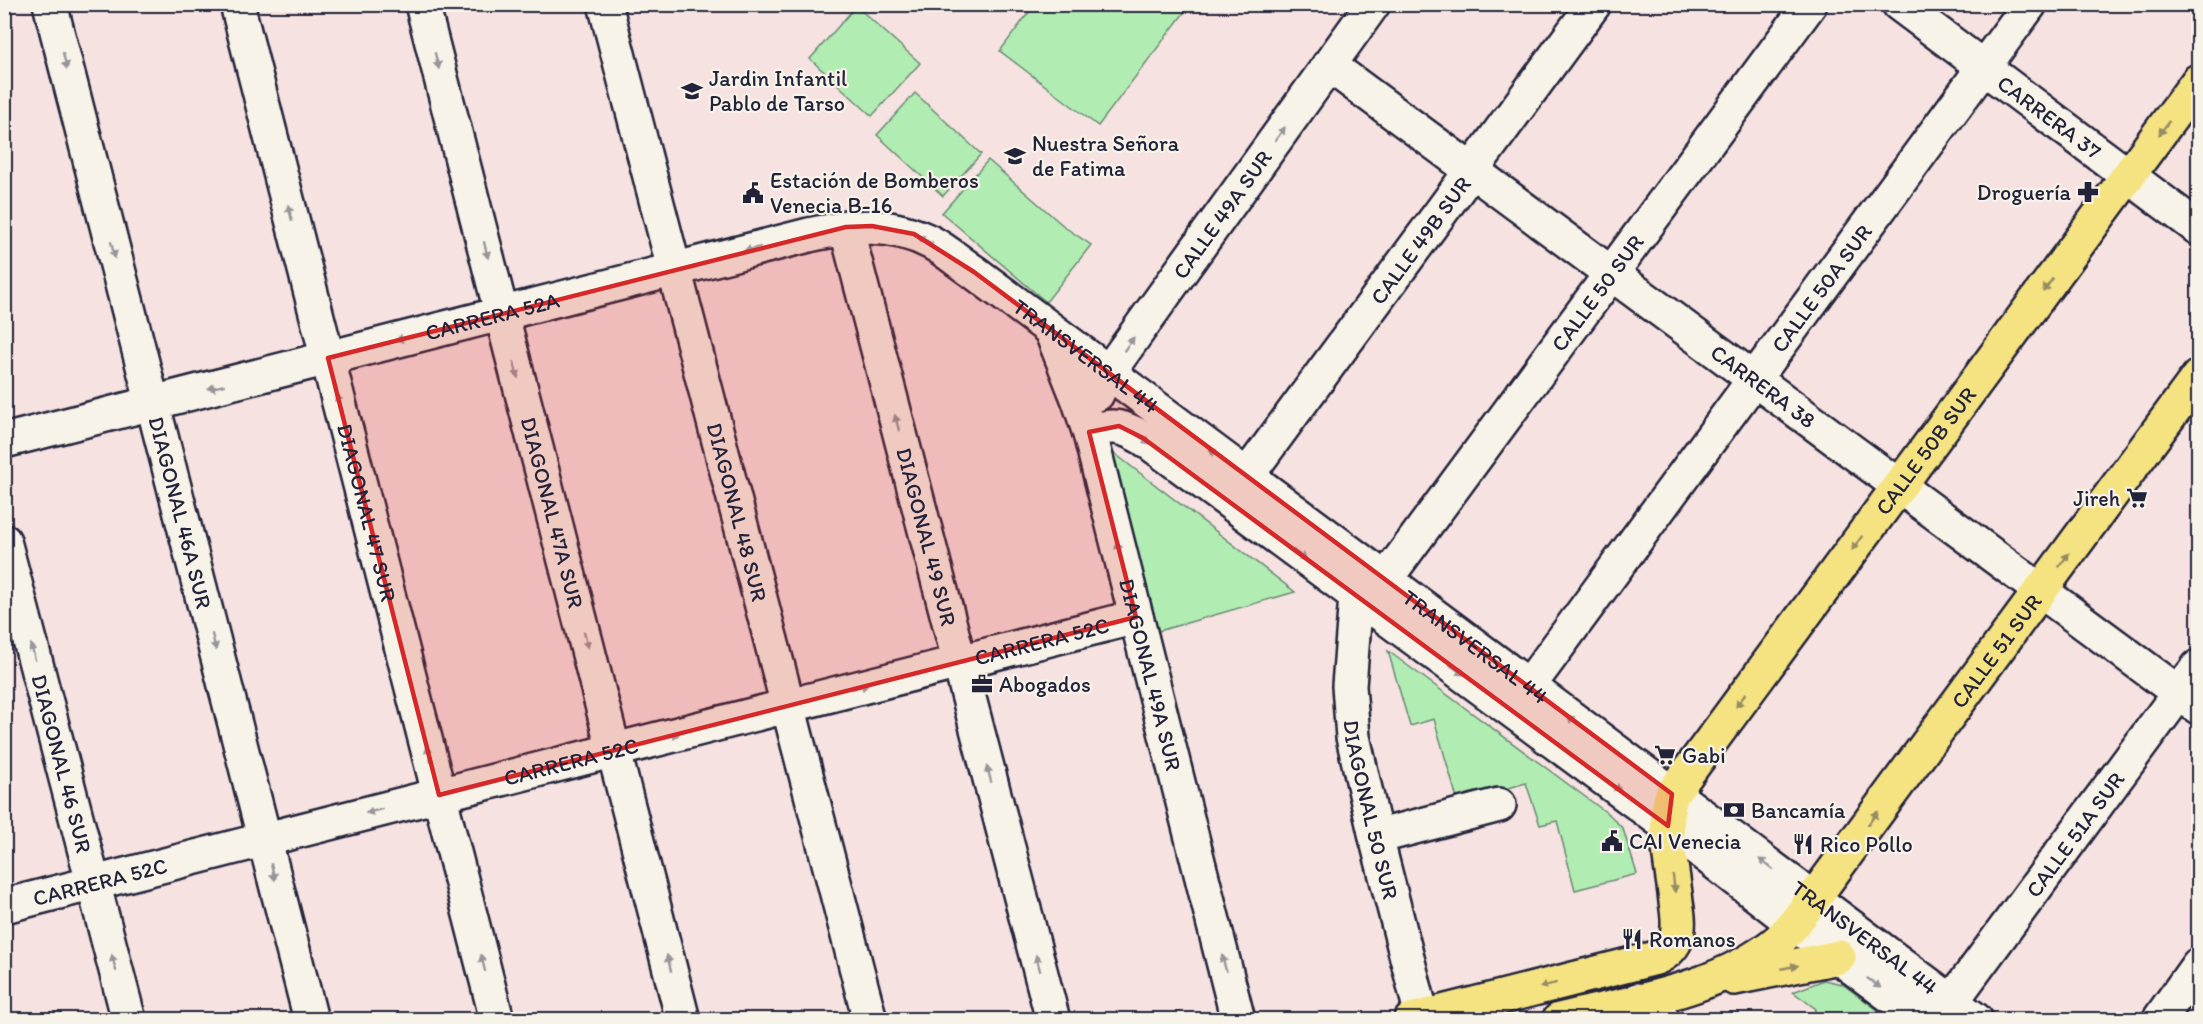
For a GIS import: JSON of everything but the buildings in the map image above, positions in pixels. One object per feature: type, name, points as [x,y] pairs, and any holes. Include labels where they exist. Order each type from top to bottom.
[{"type":"main road","name":"CALLE 50B SUR","points":[[1418,1019],[1664,954],[1671,948],[1678,930],[1668,826],[1668,804],[1672,794],[2199,81]]},
{"type":"main road","name":"CALLE 51 SUR","points":[[1691,986],[1755,957],[1780,939],[1804,911],[2199,377]]},
{"type":"main road","points":[[1559,1020],[1691,986],[1839,957]]},
{"type":"street","name":"DIAGONAL 46A SUR","points":[[50,4],[311,1020]]},
{"type":"street","name":"DIAGONAL 47 SUR","points":[[237,4],[497,1020]]},
{"type":"street","name":"DIAGONAL 47A SUR","points":[[422,4],[683,1020]]},
{"type":"street","name":"DIAGONAL 48 SUR","points":[[605,4],[870,1020]]},
{"type":"street","name":"CALLE 49A SUR","points":[[1090,434],[1096,398],[1108,374],[1374,4]]},
{"type":"street","name":"CALLE 49B SUR","points":[[1246,477],[1594,4]]},
{"type":"street","name":"CALLE 50 SUR","points":[[1384,580],[1810,4]]},
{"type":"street","name":"CARRERA 37","points":[[1899,4],[2199,228]]},
{"type":"street","name":"CALLE 50A SUR","points":[[1528,687],[2030,4]]},
{"type":"street","name":"CARRERA 38","points":[[1329,65],[2041,590],[2192,689]]},
{"type":"street","name":"CARRERA 52A","points":[[4,441],[846,227],[872,226],[914,234],[933,243],[974,272]]},
{"type":"street","name":"DIAGONAL 49 SUR","points":[[846,227],[1053,1020]]},
{"type":"street","name":"TRANSVERSAL 44","points":[[974,272],[1672,794],[1804,911],[1839,957],[1923,1020]]},
{"type":"street","name":"DIAGONAL 49A SUR","points":[[1051,331],[1090,434],[1238,1020]]},
{"type":"street","name":"TRANSVERSAL 44","points":[[1090,434],[1097,429],[1119,426],[1143,438],[1668,826],[1964,1010]]},
{"type":"street","name":"DIAGONAL 46 SUR","points":[[4,541],[129,1020]]},
{"type":"street","name":"DIAGONAL 50 SUR","points":[[1356,596],[1350,708],[1353,737],[1418,1019]]},
{"type":"street","name":"CARRERA 52C","points":[[4,906],[1136,617]]},
{"type":"street","name":"CALLE 51A SUR","points":[[1964,1010],[2192,689]]},
{"type":"street","points":[[1376,837],[1499,805]]},
{"type":"street","points":[[2159,1020],[2199,965]]},
{"type":"street","points":[[1636,1000],[1663,1020]]},
{"type":"highlighted area","points":[[872,226],[914,234],[974,272],[1672,794],[1668,826],[1143,438],[1119,426],[1089,432],[1136,617],[439,795],[328,358],[846,227]]},
{"type":"green space","points":[[1035,4],[1190,5],[1098,126],[1000,51]]},
{"type":"green space","points":[[856,6],[920,63],[872,116],[810,59]]},
{"type":"green space","points":[[915,93],[981,154],[943,196],[877,135]]},
{"type":"green space","points":[[988,160],[1066,228],[1091,245],[1046,302],[942,213]]},
{"type":"green space","points":[[1106,447],[1295,592],[1155,632]]},
{"type":"green space","points":[[1388,651],[1611,816],[1623,829],[1637,874],[1575,890],[1557,821],[1540,825],[1526,783],[1458,802],[1434,719],[1410,726]]},
{"type":"green space","points":[[1824,980],[1842,984],[1890,1019],[1814,1019],[1811,1017],[1816,1009],[1793,992]]},
{"type":"place","name":"Jardin Infantil Pablo de Tarso","points":[[692,91]]},
{"type":"place","name":"Nuestra Señora de Fatima","points":[[1015,156]]},
{"type":"place","name":"Droguería","points":[[2088,192]]},
{"type":"place","name":"Estación de Bomberos Venecia B-16","points":[[753,193]]},
{"type":"place","name":"Jireh","points":[[2137,498]]},
{"type":"place","name":"Abogados","points":[[982,684]]},
{"type":"place","name":"Gabi","points":[[1665,755]]},
{"type":"place","name":"Bancamía","points":[[1734,810]]},
{"type":"place","name":"CAI Venecia","points":[[1612,841]]},
{"type":"place","name":"Rico Pollo","points":[[1803,844]]},
{"type":"place","name":"Romanos","points":[[1632,939]]}]
